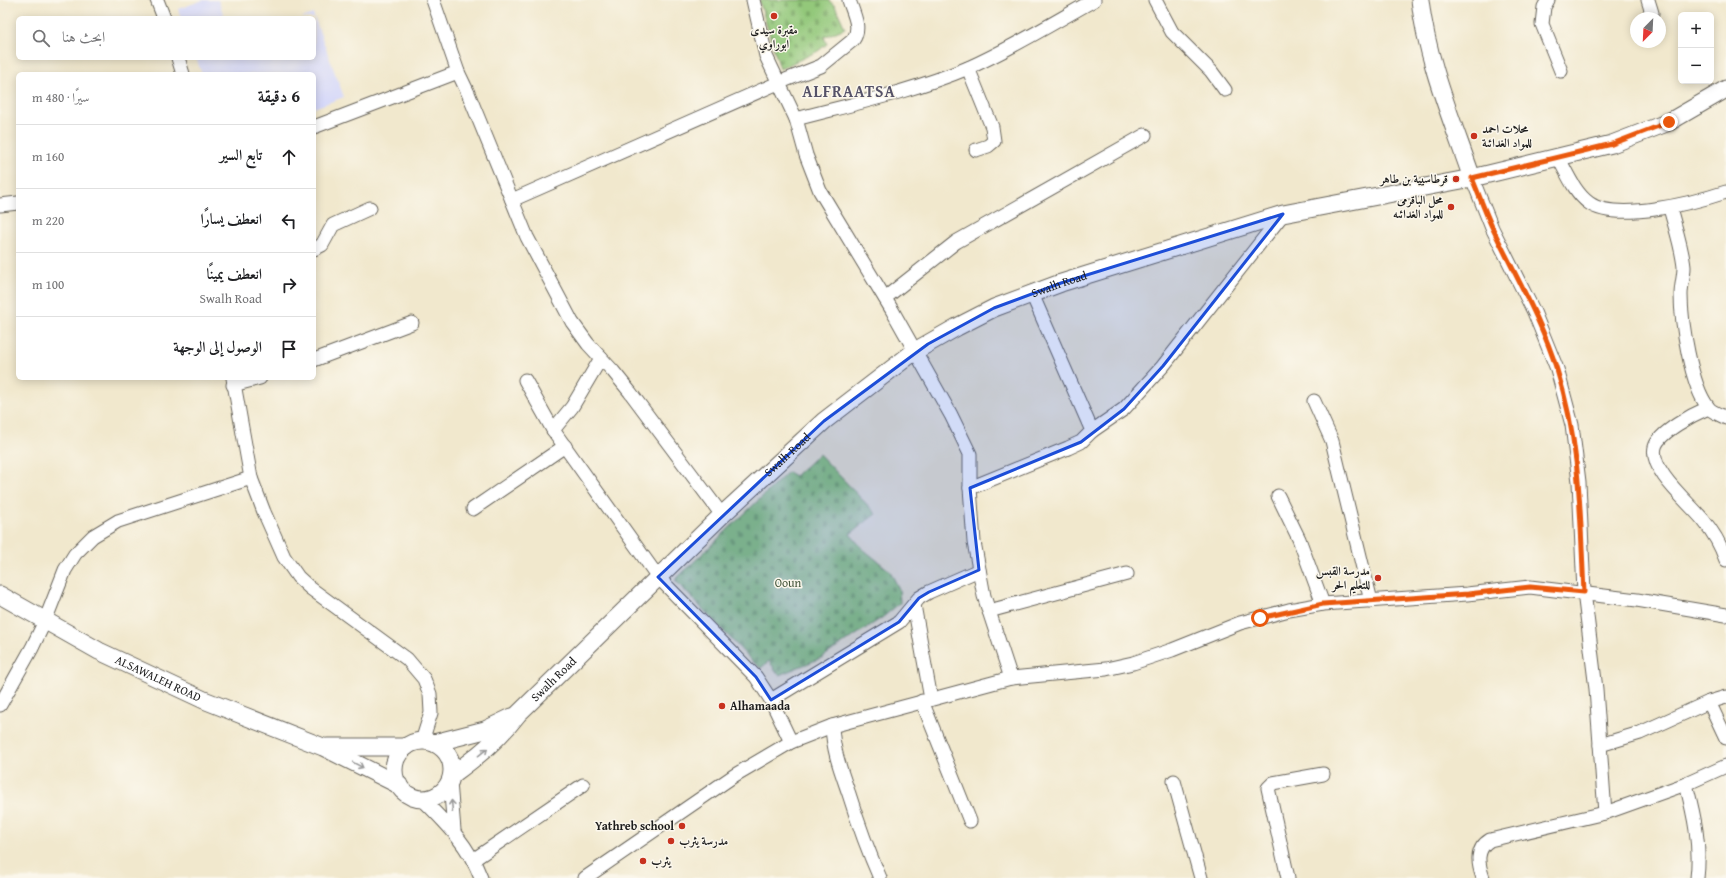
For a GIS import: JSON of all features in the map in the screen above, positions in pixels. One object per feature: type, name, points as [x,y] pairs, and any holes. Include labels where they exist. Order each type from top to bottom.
[{"type":"street","points":[[157,0],[163,16]]},
{"type":"street","points":[[433,0],[458,72],[527,237],[559,299],[572,322],[588,344],[630,392],[722,514]]},
{"type":"street","points":[[753,0],[766,56],[796,119],[806,155],[820,191],[885,298],[951,415],[970,454],[970,488],[974,542],[979,570],[989,611],[1011,678]]},
{"type":"street","points":[[512,200],[778,83],[821,66],[853,40],[856,35],[858,28],[849,0]]},
{"type":"street","points":[[796,119],[904,91],[968,68],[1094,0]]},
{"type":"street","points":[[1155,0],[1172,32],[1211,71],[1225,90]]},
{"type":"street","points":[[1420,0],[1422,20],[1431,58],[1472,178],[1492,228],[1534,312],[1557,369],[1572,425],[1579,482],[1584,592],[1596,689],[1605,812]]},
{"type":"street","points":[[1548,0],[1544,7],[1542,24],[1561,72]]},
{"type":"street","points":[[1648,0],[1652,12]]},
{"type":"street","points":[[179,60],[182,72]]},
{"type":"street","points":[[968,68],[992,127],[994,141],[988,146],[976,150]]},
{"type":"street","points":[[316,126],[458,72]]},
{"type":"street","name":"Swalh Road","points":[[518,714],[722,514],[824,421],[915,351],[957,327],[994,308],[1061,283],[1283,214],[1472,178],[1612,144],[1669,122],[1726,89]]},
{"type":"street","points":[[885,298],[956,242],[1144,135]]},
{"type":"street","points":[[1558,157],[1578,192],[1590,204],[1599,208],[1611,210],[1670,208],[1726,192]]},
{"type":"street","points":[[0,206],[16,203]]},
{"type":"street","points":[[316,248],[322,245],[333,225],[370,208]]},
{"type":"street","points":[[1670,208],[1684,269],[1680,284],[1684,332],[1699,388],[1708,408],[1726,418]]},
{"type":"street","points":[[970,488],[1081,442],[1092,430],[1124,409],[1163,366],[1283,214]]},
{"type":"street","points":[[1032,294],[1092,430]]},
{"type":"street","points":[[316,359],[412,323]]},
{"type":"street","points":[[553,430],[572,407],[601,358]]},
{"type":"street","points":[[524,380],[553,430],[658,577],[756,677],[771,700],[791,742]]},
{"type":"street","points":[[233,381],[251,478],[284,557],[298,577],[310,588],[407,659],[424,679],[430,694],[431,713],[428,742]]},
{"type":"street","points":[[1314,401],[1332,441],[1371,601]]},
{"type":"street","points":[[1708,408],[1662,436],[1655,446],[1655,459],[1662,474],[1705,521],[1720,544],[1726,560]]},
{"type":"street","points":[[473,509],[565,446]]},
{"type":"street","points":[[0,705],[45,622],[66,570],[75,554],[93,536],[118,521],[251,478]]},
{"type":"street","points":[[1278,496],[1299,539],[1323,604]]},
{"type":"street","points":[[771,700],[899,622],[919,598],[929,592],[979,570]]},
{"type":"street","points":[[989,611],[1127,574]]},
{"type":"street","points":[[585,878],[734,775],[791,742],[832,726],[1011,678],[1106,669],[1126,664],[1172,650],[1240,623],[1289,610],[1323,604],[1468,594],[1530,587],[1584,592],[1726,615]]},
{"type":"street","name":"ALSAWALEH ROAD","points":[[0,595],[45,622],[99,651],[153,677],[323,747],[399,785]]},
{"type":"street","points":[[914,605],[926,700],[970,821]]},
{"type":"street","points":[[1600,745],[1640,733],[1709,702],[1726,697]]},
{"type":"street","points":[[1709,702],[1726,738]]},
{"type":"street","points":[[323,747],[406,747],[485,730],[518,714]]},
{"type":"street","points":[[406,747],[396,760],[396,777],[399,785],[412,796],[430,798],[445,790],[451,778],[489,747],[504,732],[518,714]]},
{"type":"street","points":[[832,726],[833,744],[838,762],[853,807],[880,878]]},
{"type":"street","points":[[428,742],[442,748],[449,756],[452,765],[451,778],[454,830]]},
{"type":"street","points":[[1483,878],[1480,869],[1479,854],[1483,844],[1490,840],[1605,812],[1686,784],[1726,766]]},
{"type":"street","points":[[1288,878],[1268,788],[1273,783],[1323,774]]},
{"type":"street","points":[[1174,781],[1201,878]]},
{"type":"street","points":[[1686,784],[1698,839],[1699,862],[1697,878]]},
{"type":"street","points":[[473,860],[583,785]]},
{"type":"street","points":[[421,798],[454,830],[473,860],[481,878]]},
{"type":"highlighted area","points":[[1283,214],[1163,366],[1124,409],[1081,442],[970,488],[979,570],[929,592],[919,598],[899,622],[771,700],[756,677],[658,577],[824,421],[928,344],[994,308],[1061,283]]},
{"type":"shaded area","points":[[203,0],[218,0],[224,16],[180,16],[178,9]]},
{"type":"shaded area","points":[[316,22],[344,97],[316,107],[316,72],[201,72],[197,60],[316,60]]},
{"type":"green space","points":[[759,0],[828,0],[835,6],[845,28],[824,37],[827,44],[818,51],[780,69]]},
{"type":"green space","name":"Ooun","points":[[819,454],[876,514],[850,534],[863,549],[890,571],[899,589],[900,603],[883,617],[821,658],[779,675],[769,661],[761,668],[752,661],[675,580],[788,472],[795,476]]},
{"type":"place","name":"مقبرة سيدى ابوراوي","points":[[774,16]]},
{"type":"place","name":"محلات احمد للمواد الغدائىة","points":[[1474,136]]},
{"type":"place","name":"قرطاسيية بن طاهر","points":[[1456,179]]},
{"type":"place","name":"محل الباقرمى للمواد الغدائىه","points":[[1451,207]]},
{"type":"place","name":"مدرسة القبس للتعليم الحر","points":[[1378,578]]},
{"type":"place","name":"Alhamaada","points":[[722,706]]},
{"type":"place","name":"Yathreb school","points":[[682,826]]},
{"type":"place","name":"مدرسة يثرب","points":[[671,841]]},
{"type":"place","name":"يثرب","points":[[643,861]]},
{"type":"district","name":"ALFRAATSA","points":[[849,91]]},
{"type":"route","points":[[1260,618],[1289,610],[1323,604],[1468,594],[1530,587],[1584,592],[1579,482],[1572,425],[1557,369],[1534,312],[1492,228],[1472,178],[1612,144],[1669,122]]}]
